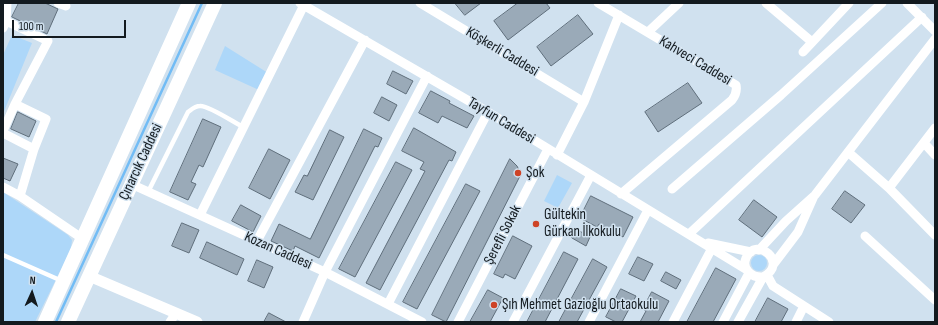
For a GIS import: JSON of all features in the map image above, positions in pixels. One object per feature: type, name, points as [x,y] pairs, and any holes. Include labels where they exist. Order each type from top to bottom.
[{"type":"main road","name":"Çınarcık Caddesi","points":[[45,322],[189,3]]},
{"type":"main road","name":"Çınarcık Caddesi","points":[[68,322],[215,3]]},
{"type":"street","points":[[7,3],[4,25],[48,41],[15,104],[3,132],[34,149]]},
{"type":"street","name":"Köşkerli Caddesi","points":[[420,3],[584,102]]},
{"type":"street","name":"Kahveci Caddesi","points":[[598,3],[610,6],[619,15],[736,85],[736,92],[732,100],[621,194]]},
{"type":"street","points":[[648,32],[679,3]]},
{"type":"street","points":[[766,3],[812,42]]},
{"type":"street","points":[[803,52],[849,3]]},
{"type":"street","points":[[672,189],[781,96],[882,3]]},
{"type":"street","points":[[907,3],[935,31]]},
{"type":"street","points":[[200,215],[302,4]]},
{"type":"street","name":"Tayfun Caddesi","points":[[302,4],[488,112],[621,194],[701,241]]},
{"type":"street","points":[[557,154],[584,102],[619,15]]},
{"type":"street","points":[[688,234],[922,17]]},
{"type":"street","points":[[723,322],[748,271],[745,262],[748,255],[755,251],[815,195],[935,39]]},
{"type":"street","points":[[257,241],[365,40]]},
{"type":"street","points":[[303,322],[325,272],[426,76]]},
{"type":"street","points":[[15,104],[46,119],[34,149],[20,196]]},
{"type":"street","points":[[388,304],[488,112]]},
{"type":"street","points":[[888,188],[935,128]]},
{"type":"street","points":[[924,143],[935,155]]},
{"type":"street","name":"Şerefli Sokak","points":[[458,322],[548,149]]},
{"type":"street","points":[[848,152],[888,188],[935,235]]},
{"type":"street","points":[[512,322],[591,175]]},
{"type":"street","name":"Kozan Caddesi","points":[[131,184],[325,272],[422,322]]},
{"type":"street","points":[[3,187],[20,196],[83,238]]},
{"type":"street","points":[[738,322],[765,276],[772,269],[773,265],[798,232],[815,195]]},
{"type":"street","points":[[590,322],[648,210]]},
{"type":"street","points":[[865,236],[935,300]]},
{"type":"street","points":[[701,241],[755,251],[763,250],[772,257],[773,265]]},
{"type":"street","points":[[701,241],[756,277],[765,276]]},
{"type":"street","points":[[672,322],[712,248]]},
{"type":"street","points":[[89,276],[173,318],[197,322]]},
{"type":"street","points":[[765,276],[773,286],[829,322]]},
{"type":"street","points":[[796,322],[804,306]]},
{"type":"lane","points":[[148,192],[188,112],[194,107],[201,105],[243,128]]},
{"type":"lane","points":[[3,255],[63,282]]},
{"type":"shaded area","points":[[12,35],[32,43],[3,114],[3,55]]},
{"type":"shaded area","points":[[225,46],[268,73],[259,90],[215,70]]},
{"type":"shaded area","points":[[557,175],[572,183],[558,208],[544,201]]},
{"type":"shaded area","points":[[3,192],[68,235],[72,240],[71,249],[35,322],[3,322]]},
{"type":"shaded area","points":[[759,255],[766,260],[767,263],[762,270],[759,271],[752,266],[751,263],[756,256]]},
{"type":"building","points":[[19,3],[45,3],[58,9],[47,34],[12,17]]},
{"type":"building","points":[[455,3],[481,3],[465,15]]},
{"type":"building","points":[[518,3],[546,3],[550,8],[508,40],[494,21]]},
{"type":"building","points":[[578,15],[593,34],[551,66],[537,47]]},
{"type":"building","points":[[393,71],[413,81],[406,94],[387,84]]},
{"type":"building","points":[[688,83],[702,103],[658,132],[645,112]]},
{"type":"building","points":[[431,91],[450,101],[449,103],[474,116],[467,128],[442,116],[438,123],[419,113]]},
{"type":"building","points":[[382,97],[397,105],[389,121],[374,113]]},
{"type":"building","points":[[18,112],[36,121],[29,137],[11,129]]},
{"type":"building","points":[[203,119],[221,127],[203,167],[199,165],[191,182],[196,184],[188,200],[170,192]]},
{"type":"building","points":[[414,128],[456,152],[452,161],[449,160],[380,290],[366,283],[425,171],[420,169],[424,162],[402,151]]},
{"type":"building","points":[[364,129],[382,138],[378,147],[375,146],[319,258],[295,246],[293,251],[271,241],[279,224],[310,239]]},
{"type":"building","points":[[330,130],[344,137],[313,200],[295,192],[304,175],[307,176]]},
{"type":"building","points":[[269,149],[290,160],[270,199],[249,188]]},
{"type":"building","points":[[3,158],[18,164],[10,181],[3,178]]},
{"type":"building","points":[[510,159],[517,166],[521,174],[446,322],[432,315]]},
{"type":"building","points":[[396,162],[412,170],[355,277],[339,269]]},
{"type":"building","points":[[466,184],[480,191],[417,309],[403,302]]},
{"type":"building","points":[[845,191],[865,205],[851,223],[832,209]]},
{"type":"building","points":[[591,196],[633,217],[623,237],[599,224],[597,227],[580,218]]},
{"type":"building","points":[[754,200],[777,217],[762,237],[739,220]]},
{"type":"building","points":[[241,205],[261,216],[253,232],[232,221]]},
{"type":"building","points":[[182,223],[199,230],[189,253],[172,246]]},
{"type":"building","points":[[576,229],[590,237],[586,246],[572,238]]},
{"type":"building","points":[[513,236],[532,246],[515,279],[505,274],[503,278],[494,274]]},
{"type":"building","points":[[207,242],[244,259],[237,275],[200,258]]},
{"type":"building","points":[[564,252],[578,259],[545,322],[527,322]]},
{"type":"building","points":[[638,257],[653,264],[644,281],[629,274]]},
{"type":"building","points":[[593,259],[607,267],[577,322],[559,322]]},
{"type":"building","points":[[257,260],[273,267],[264,288],[248,281]]},
{"type":"building","points":[[716,268],[736,279],[713,322],[687,322]]},
{"type":"building","points":[[666,272],[681,280],[676,289],[661,281]]},
{"type":"building","points":[[621,289],[636,296],[622,322],[616,322],[606,317]]},
{"type":"building","points":[[488,290],[503,298],[490,322],[470,322]]},
{"type":"building","points":[[652,292],[669,301],[658,322],[640,322],[646,311],[643,309]]},
{"type":"building","points":[[768,298],[788,309],[781,322],[755,322]]},
{"type":"building","points":[[269,313],[286,322],[264,322]]},
{"type":"waterway","points":[[56,322],[202,3]]},
{"type":"place","name":"Şok","points":[[518,173]]},
{"type":"place","name":"Gültekin Gürkan İlkokulu","points":[[536,224]]},
{"type":"place","name":"Şıh Mehmet Gazioğlu Ortaokulu","points":[[494,305]]}]
